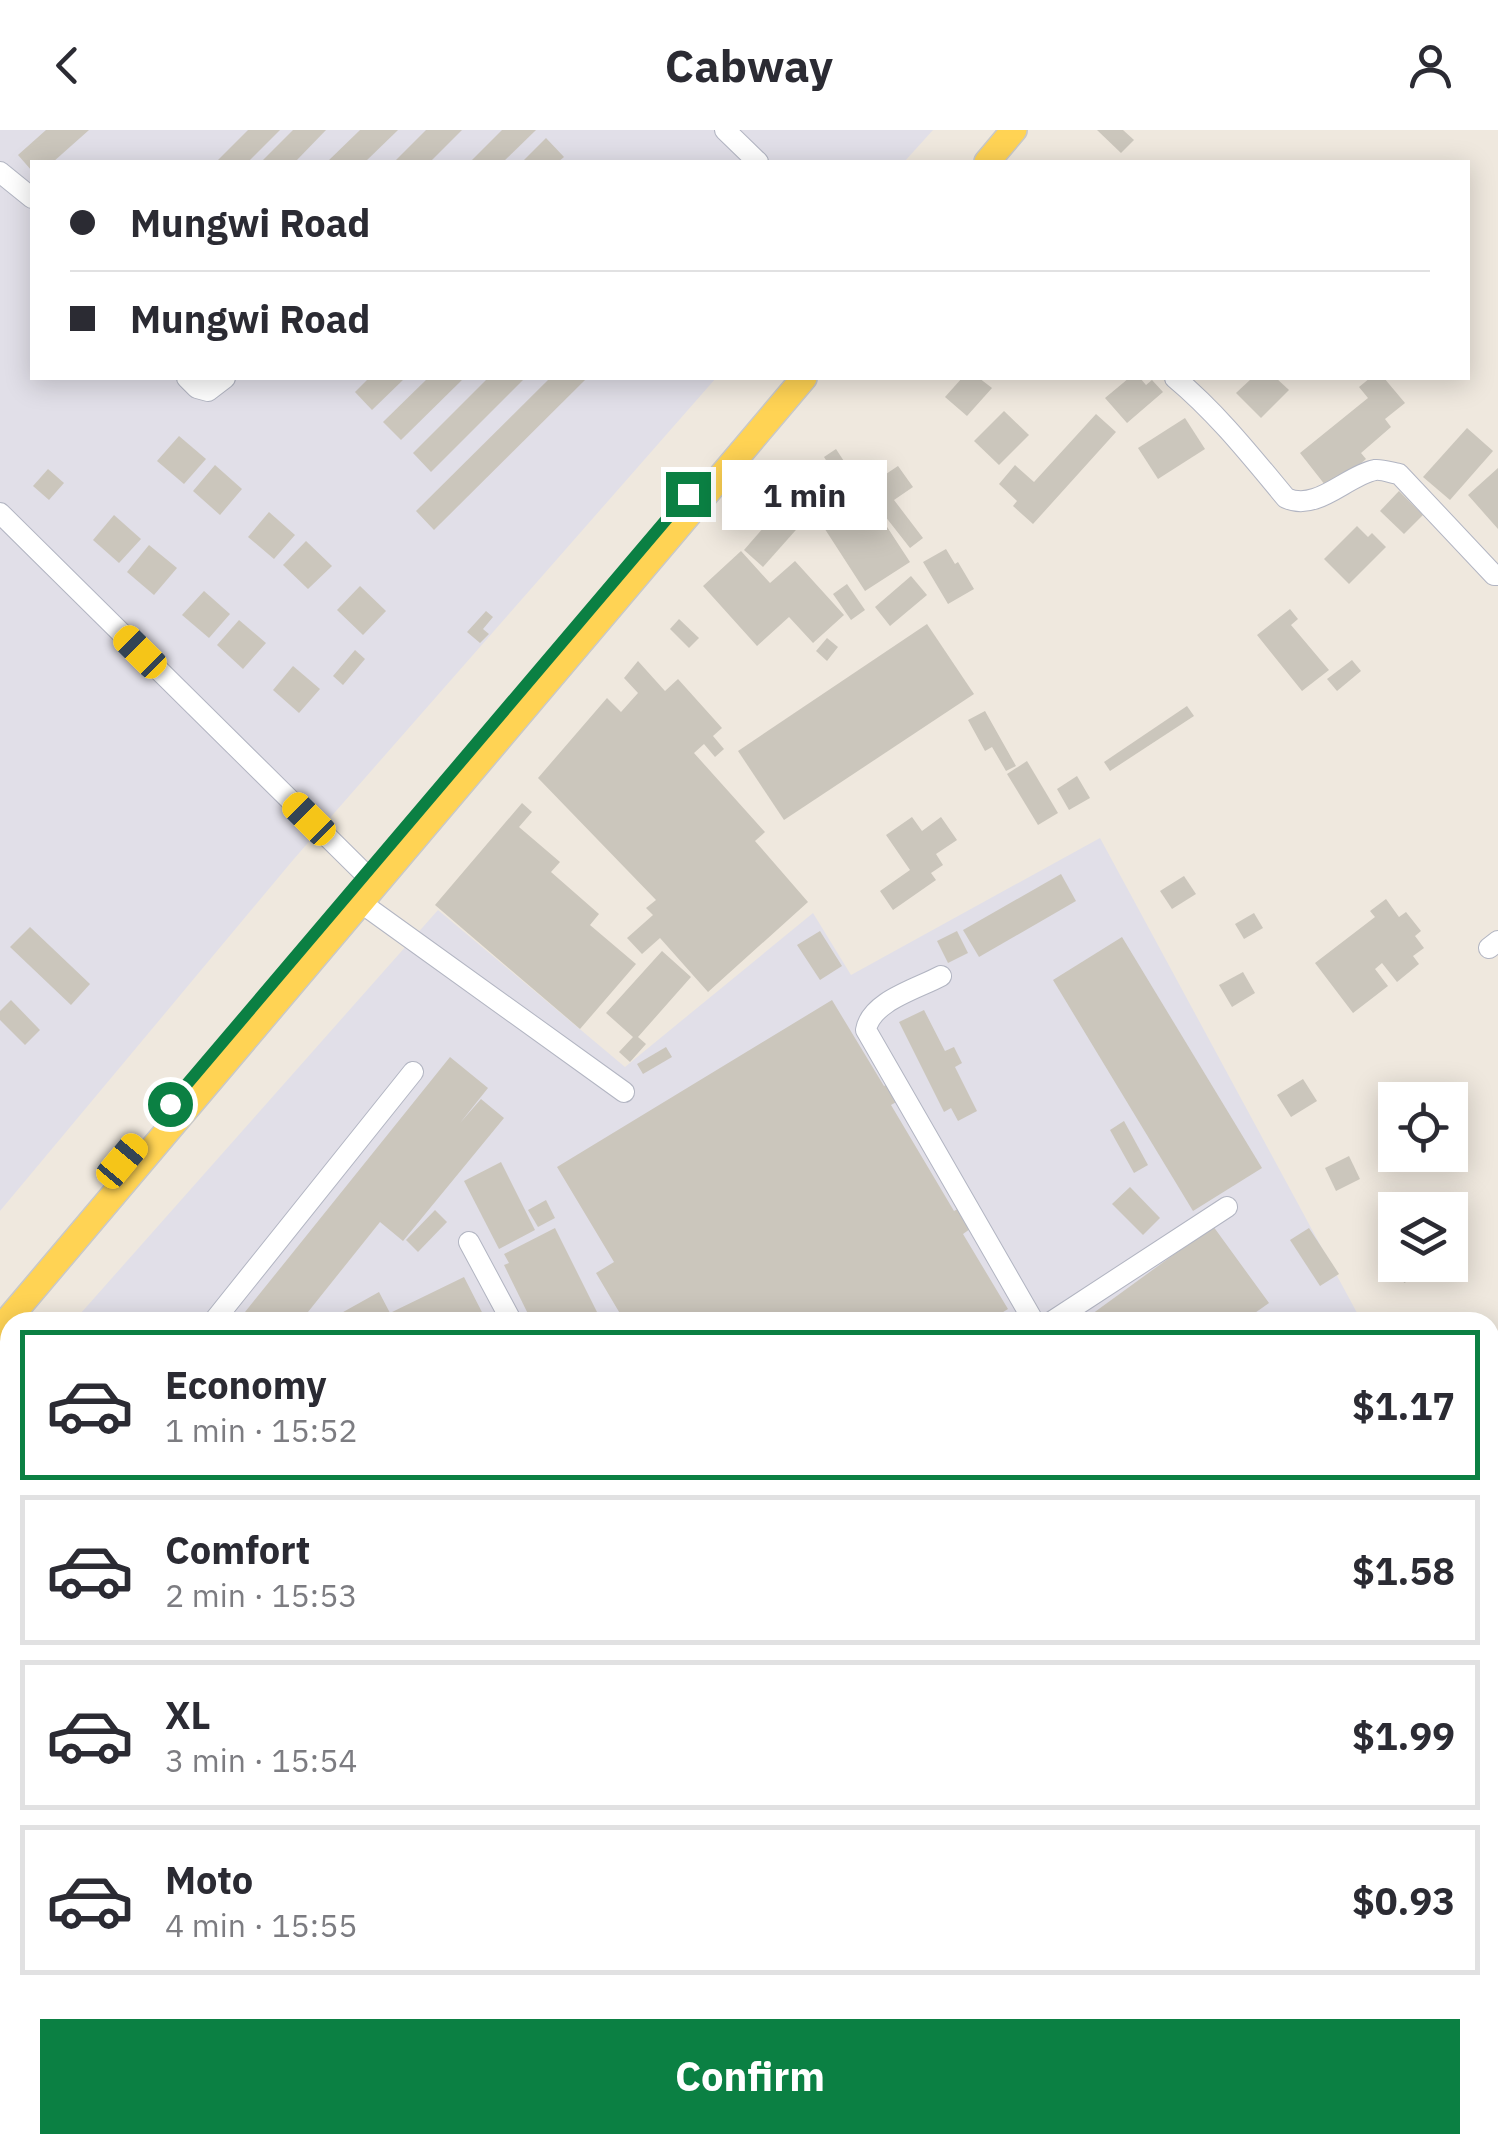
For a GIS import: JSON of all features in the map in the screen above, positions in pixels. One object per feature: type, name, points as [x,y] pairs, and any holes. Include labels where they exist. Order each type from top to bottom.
[{"type":"main road","points":[[971,160],[996,130]]},
{"type":"main road","points":[[989,160],[1014,130]]},
{"type":"main road","points":[[0,1304],[786,380]]},
{"type":"main road","points":[[14,1312],[802,380]]},
{"type":"street","points":[[724,130],[756,160]]},
{"type":"street","points":[[0,172],[30,196]]},
{"type":"street","points":[[190,380],[196,388],[208,392],[223,380]]},
{"type":"street","points":[[1177,380],[1244,447],[1286,498],[1295,502],[1310,500],[1377,470],[1399,474],[1494,576],[1498,575]]},
{"type":"street","points":[[0,512],[365,874]]},
{"type":"street","points":[[360,902],[624,1092]]},
{"type":"street","points":[[940,976],[879,1008],[868,1019],[866,1030],[1028,1312]]},
{"type":"street","points":[[221,1312],[413,1072]]},
{"type":"street","points":[[1066,1312],[1227,1207]]},
{"type":"street","points":[[468,1242],[506,1312]]},
{"type":"shaded area","points":[[0,130],[933,130],[906,160],[30,160],[30,380],[714,380],[293,860],[0,1211]]},
{"type":"shaded area","points":[[1100,838],[1357,1312],[82,1312],[438,910],[625,1067],[813,913],[851,975]]},
{"type":"building","points":[[46,130],[89,130],[55,160],[30,160],[30,169],[18,155]]},
{"type":"building","points":[[248,130],[280,130],[250,160],[218,160]]},
{"type":"building","points":[[293,130],[326,130],[297,160],[263,160]]},
{"type":"building","points":[[360,130],[398,130],[367,160],[329,160]]},
{"type":"building","points":[[426,130],[462,130],[432,160],[396,160]]},
{"type":"building","points":[[502,130],[536,130],[505,160],[472,160]]},
{"type":"building","points":[[1097,130],[1123,130],[1134,140],[1121,153]]},
{"type":"building","points":[[546,138],[564,157],[560,160],[524,160]]},
{"type":"building","points":[[367,380],[403,380],[372,410],[355,392]]},
{"type":"building","points":[[426,380],[462,380],[401,440],[383,422]]},
{"type":"building","points":[[486,380],[523,380],[431,472],[413,453]]},
{"type":"building","points":[[548,380],[585,380],[434,530],[416,511]]},
{"type":"building","points":[[960,380],[982,380],[992,388],[967,416],[945,397]]},
{"type":"building","points":[[1127,380],[1142,380],[1146,385],[1152,380],[1163,392],[1127,423],[1105,398]]},
{"type":"building","points":[[1250,380],[1278,380],[1289,390],[1261,418],[1236,393]]},
{"type":"building","points":[[1368,380],[1386,380],[1405,403],[1385,419],[1391,427],[1361,453],[1366,459],[1329,490],[1300,453],[1368,398],[1359,387]]},
{"type":"building","points":[[1004,411],[1029,435],[999,465],[974,441]]},
{"type":"building","points":[[1096,414],[1116,432],[1033,524],[1013,506],[1017,501],[999,484],[1015,465],[1034,482]]},
{"type":"building","points":[[1185,418],[1205,449],[1158,479],[1138,448]]},
{"type":"building","points":[[1467,428],[1493,451],[1450,500],[1423,477]]},
{"type":"building","points":[[179,436],[206,459],[184,484],[157,461]]},
{"type":"building","points":[[836,449],[910,562],[865,591],[799,489],[831,468],[824,457]]},
{"type":"building","points":[[215,465],[242,489],[220,515],[193,491]]},
{"type":"building","points":[[898,466],[913,487],[894,500],[923,538],[910,548],[881,511],[887,506],[871,484]]},
{"type":"building","points":[[1498,468],[1498,529],[1468,495]]},
{"type":"building","points":[[48,469],[64,483],[49,500],[33,486]]},
{"type":"building","points":[[1399,491],[1423,515],[1404,534],[1380,511]]},
{"type":"building","points":[[783,505],[803,522],[763,567],[744,550]]},
{"type":"building","points":[[269,512],[295,535],[274,559],[248,537]]},
{"type":"building","points":[[114,515],[141,539],[119,563],[93,540]]},
{"type":"building","points":[[1357,526],[1368,537],[1372,533],[1386,547],[1349,584],[1324,559]]},
{"type":"building","points":[[306,541],[332,566],[308,589],[283,565]]},
{"type":"building","points":[[149,545],[177,568],[154,595],[127,572]]},
{"type":"building","points":[[946,549],[974,589],[948,604],[923,562]]},
{"type":"building","points":[[741,551],[770,583],[795,561],[844,615],[813,643],[789,617],[757,646],[703,586]]},
{"type":"building","points":[[911,576],[927,595],[890,626],[875,607]]},
{"type":"building","points":[[847,584],[865,610],[851,620],[833,594]]},
{"type":"building","points":[[360,586],[386,611],[363,635],[337,610]]},
{"type":"building","points":[[204,591],[230,614],[209,638],[182,615]]},
{"type":"building","points":[[1290,609],[1298,619],[1291,625],[1329,670],[1302,691],[1257,635]]},
{"type":"building","points":[[486,611],[493,617],[483,629],[489,634],[480,643],[467,632]]},
{"type":"building","points":[[679,619],[699,638],[689,648],[670,629]]},
{"type":"building","points":[[239,620],[266,643],[243,669],[217,645]]},
{"type":"building","points":[[927,624],[974,694],[784,820],[738,751]]},
{"type":"building","points":[[827,638],[838,647],[827,661],[816,651]]},
{"type":"building","points":[[355,650],[365,659],[343,685],[333,676]]},
{"type":"building","points":[[1352,660],[1361,671],[1337,691],[1327,679]]},
{"type":"building","points":[[638,661],[665,691],[678,679],[722,728],[713,736],[724,749],[715,757],[704,744],[694,753],[765,832],[755,841],[808,902],[708,992],[660,938],[642,954],[627,938],[653,915],[646,908],[656,900],[538,778],[607,698],[621,712],[638,693],[624,678]]},
{"type":"building","points":[[293,666],[320,689],[299,713],[273,690]]},
{"type":"building","points":[[1187,706],[1194,716],[1110,771],[1104,762]]},
{"type":"building","points":[[985,711],[1016,766],[1006,771],[992,747],[985,751],[968,720]]},
{"type":"building","points":[[1027,761],[1058,813],[1038,825],[1007,774]]},
{"type":"building","points":[[1077,776],[1090,798],[1069,810],[1057,789]]},
{"type":"building","points":[[522,803],[532,812],[519,827],[560,862],[551,872],[599,914],[590,925],[636,964],[580,1029],[435,905]]},
{"type":"building","points":[[912,817],[922,831],[941,817],[957,840],[936,854],[943,865],[931,873],[936,880],[893,910],[880,891],[910,870],[886,835]]},
{"type":"building","points":[[1061,874],[1076,901],[979,957],[963,930]]},
{"type":"building","points":[[1184,876],[1196,894],[1172,909],[1160,891]]},
{"type":"building","points":[[1386,899],[1399,917],[1406,912],[1421,931],[1415,936],[1424,948],[1413,956],[1419,964],[1397,982],[1382,963],[1375,969],[1388,986],[1353,1013],[1315,963],[1375,917],[1370,911]]},
{"type":"building","points":[[1254,913],[1263,928],[1244,939],[1235,924]]},
{"type":"building","points":[[30,927],[90,984],[71,1005],[10,947]]},
{"type":"building","points":[[820,931],[842,966],[820,980],[797,945]]},
{"type":"building","points":[[957,931],[968,953],[948,963],[937,941]]},
{"type":"building","points":[[1122,937],[1262,1168],[1193,1211],[1053,980]]},
{"type":"building","points":[[662,951],[691,977],[638,1037],[646,1044],[630,1062],[619,1052],[633,1037],[606,1013]]},
{"type":"building","points":[[1243,972],[1255,993],[1232,1007],[1219,985]]},
{"type":"building","points":[[11,1000],[40,1030],[25,1045],[0,1020],[0,1011]]},
{"type":"building","points":[[832,1000],[884,1086],[888,1084],[898,1101],[891,1105],[954,1211],[958,1209],[970,1229],[963,1234],[1008,1309],[619,1312],[596,1273],[614,1262],[557,1167]]},
{"type":"building","points":[[924,1010],[945,1051],[954,1047],[962,1063],[955,1067],[977,1111],[958,1121],[951,1108],[944,1112],[899,1022]]},
{"type":"building","points":[[666,1047],[672,1057],[643,1074],[637,1064]]},
{"type":"building","points":[[450,1057],[488,1088],[460,1123],[481,1099],[504,1118],[403,1241],[380,1222],[308,1312],[245,1312]]},
{"type":"building","points":[[1303,1079],[1317,1101],[1291,1117],[1277,1095]]},
{"type":"building","points":[[1124,1121],[1148,1165],[1134,1173],[1110,1130]]},
{"type":"building","points":[[1349,1156],[1360,1179],[1336,1191],[1325,1168]]},
{"type":"building","points":[[501,1162],[535,1230],[499,1249],[464,1181]]},
{"type":"building","points":[[1130,1187],[1160,1218],[1143,1235],[1112,1204]]},
{"type":"building","points":[[546,1200],[555,1218],[538,1227],[528,1210]]},
{"type":"building","points":[[435,1210],[447,1222],[418,1252],[406,1240]]},
{"type":"building","points":[[1213,1226],[1269,1303],[1256,1312],[1095,1312]]},
{"type":"building","points":[[555,1228],[597,1312],[527,1312],[504,1265],[509,1263],[504,1254]]},
{"type":"building","points":[[1309,1228],[1339,1274],[1320,1286],[1290,1240]]},
{"type":"building","points":[[464,1277],[482,1312],[392,1312]]},
{"type":"building","points":[[379,1292],[389,1312],[343,1312]]},
{"type":"route","points":[[170,1104],[688,494]]}]
